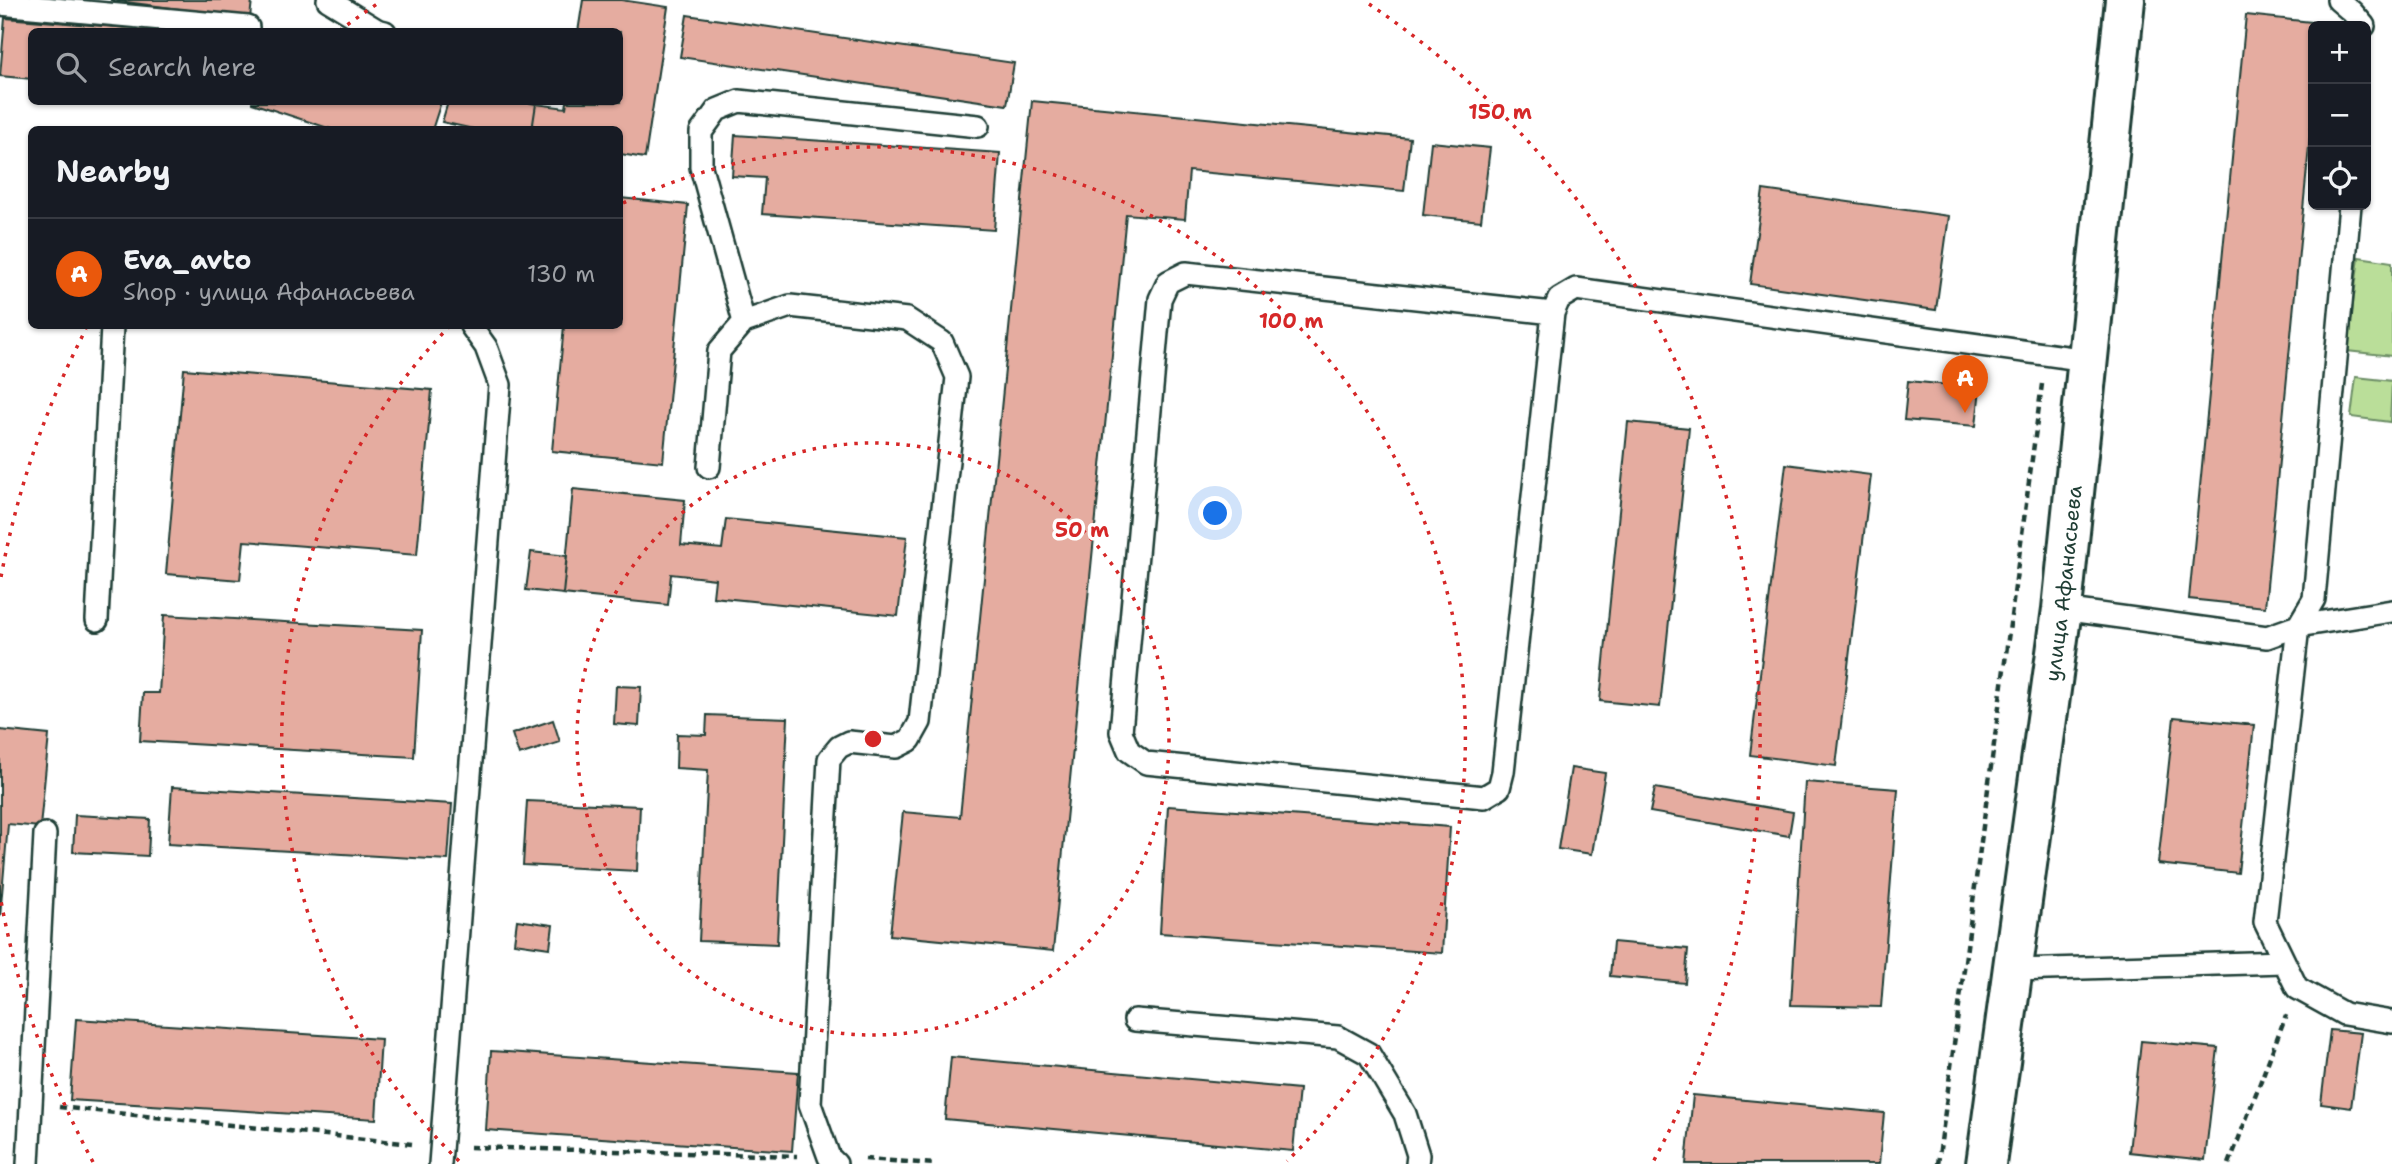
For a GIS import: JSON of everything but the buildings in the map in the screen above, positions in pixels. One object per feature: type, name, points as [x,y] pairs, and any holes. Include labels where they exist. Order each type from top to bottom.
[{"type":"street","name":"улица Афанасьева","points":[[1986,1164],[2062,609],[2125,0]]},
{"type":"lane","points":[[328,0],[374,28]]},
{"type":"lane","points":[[2338,0],[2360,21]]},
{"type":"lane","points":[[0,4],[248,27]]},
{"type":"lane","points":[[744,321],[701,167],[701,132],[717,110],[739,101],[978,126]]},
{"type":"lane","points":[[2350,210],[2314,599],[2298,626],[2265,922],[2297,988],[2344,1014],[2392,1022]]},
{"type":"lane","points":[[1553,313],[1186,273],[1168,282],[1160,299],[1121,732],[1129,751],[1146,763],[1484,797],[1499,788],[1503,772],[1553,313],[1559,299],[1576,289],[2087,360]]},
{"type":"lane","points":[[709,467],[719,351],[744,321],[790,306],[907,319],[942,342],[957,377],[920,722],[910,740],[896,747],[849,742],[839,747],[829,760],[810,1104],[829,1157],[836,1164]]},
{"type":"lane","points":[[97,620],[112,329]]},
{"type":"lane","points":[[440,1164],[500,386],[486,347],[473,329]]},
{"type":"lane","points":[[2062,609],[2267,637],[2298,626],[2392,611]]},
{"type":"lane","points":[[28,1164],[46,834]]},
{"type":"lane","points":[[2012,970],[2284,961]]},
{"type":"lane","points":[[1135,1020],[1338,1037],[1369,1054],[1405,1114],[1418,1155],[1417,1164]]},
{"type":"path","points":[[1938,1164],[2046,353]]},
{"type":"path","points":[[2229,1164],[2297,988]]},
{"type":"green space","points":[[2359,257],[2392,262],[2392,356],[2347,351]]},
{"type":"green space","points":[[2356,377],[2392,381],[2390,422],[2351,417]]},
{"type":"place","name":"Eva_avto","points":[[1965,413]]}]
